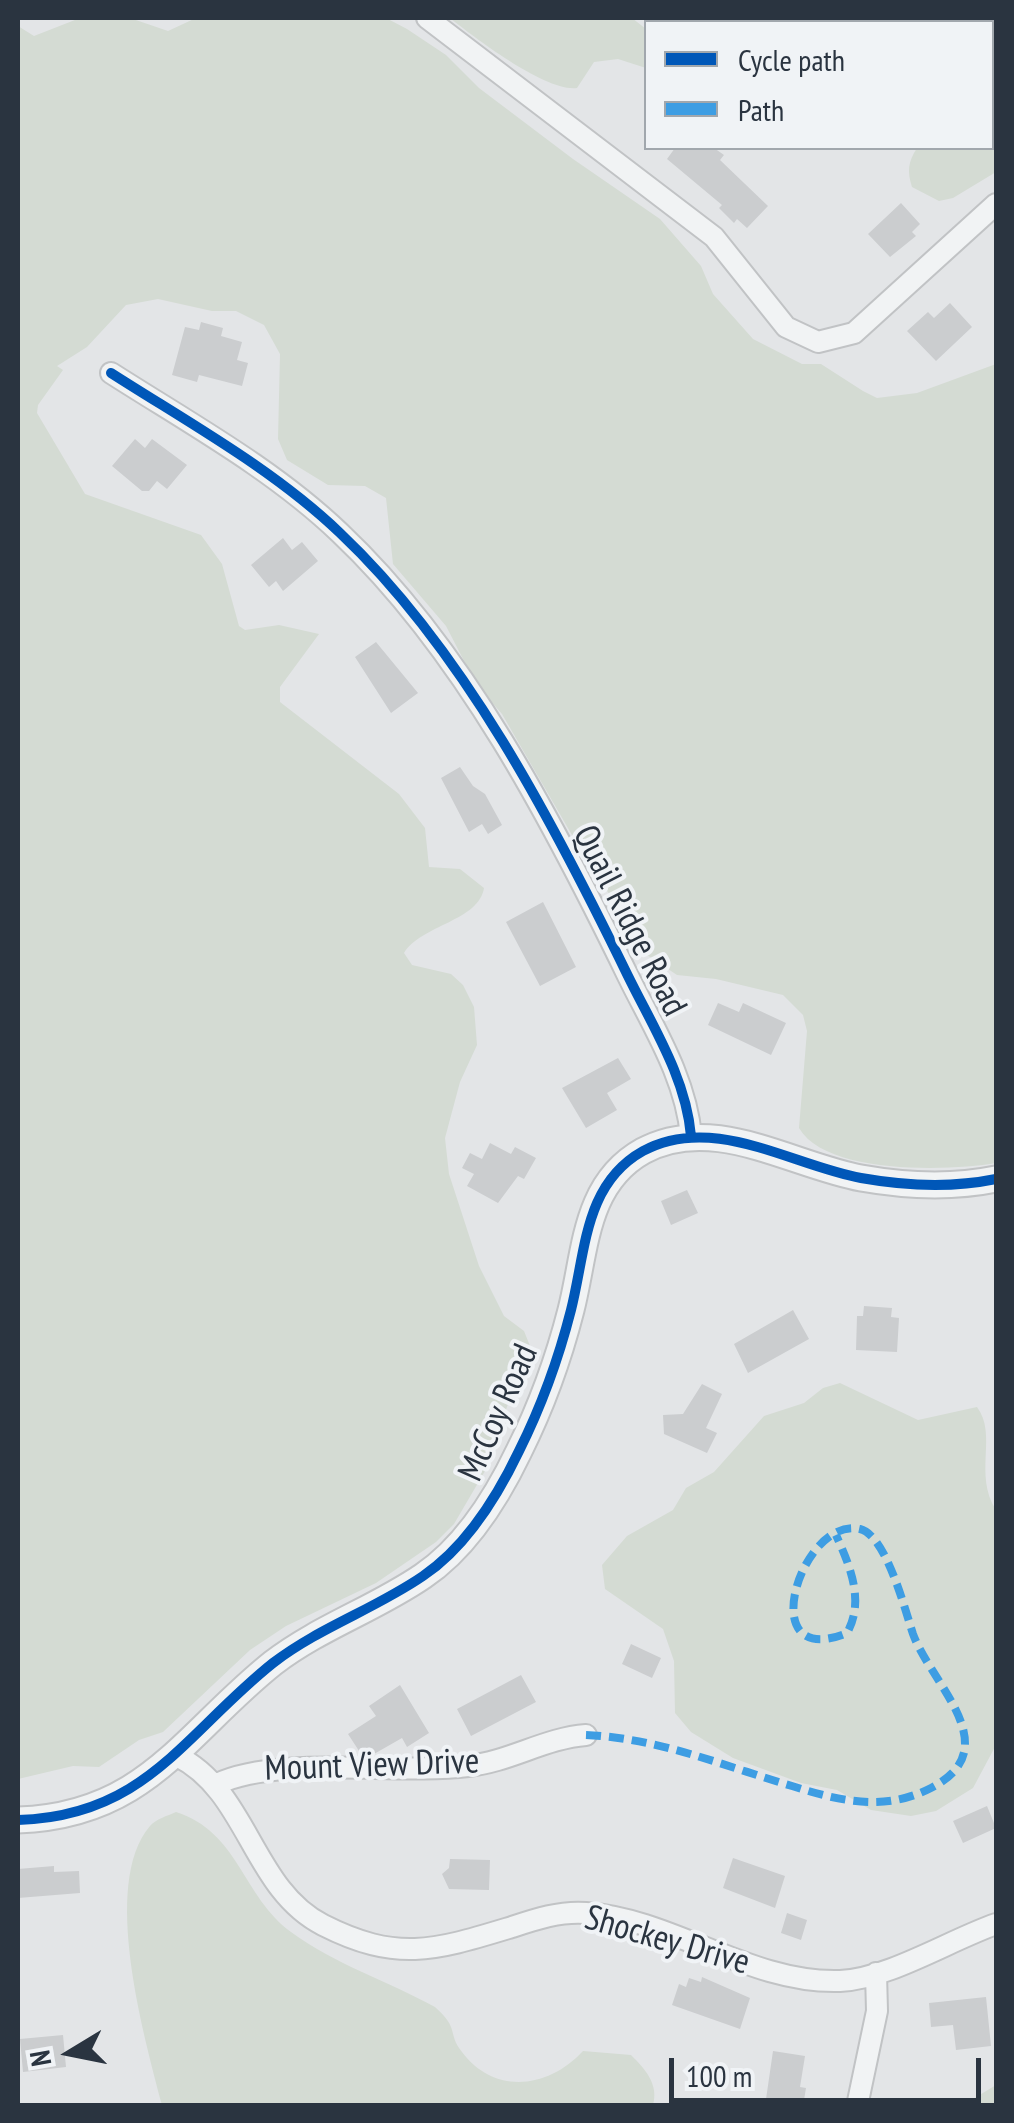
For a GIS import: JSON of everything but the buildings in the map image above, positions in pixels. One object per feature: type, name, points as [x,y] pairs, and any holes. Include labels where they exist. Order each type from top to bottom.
[{"type":"street","points":[[427,18],[714,236],[773,313],[800,337],[837,340],[854,333],[996,204]]},
{"type":"street","name":"Quail Ridge Road","points":[[111,373],[315,510],[384,580],[428,636],[512,759],[594,907],[679,1082],[691,1136]]},
{"type":"street","name":"McCoy Road","points":[[18,1820],[65,1815],[113,1800],[177,1756],[272,1664],[316,1634],[424,1575],[474,1525],[519,1452],[537,1411],[571,1310],[596,1200],[624,1163],[667,1140],[691,1136],[735,1142],[826,1169],[896,1184],[936,1186],[996,1179]]},
{"type":"street","name":"Mount View Drive","points":[[216,1784],[256,1770],[364,1771],[491,1764],[565,1737],[586,1735]]},
{"type":"street","name":"Shockey Drive","points":[[177,1756],[216,1784],[296,1904],[320,1924],[376,1944],[432,1951],[553,1915],[588,1913],[792,1976],[841,1981],[876,1973],[996,1924]]},
{"type":"street","points":[[857,2106],[877,2010],[876,1973]]},
{"type":"shaded area","points":[[80,18],[130,18],[168,31],[196,18],[386,18],[446,55],[479,88],[660,219],[701,266],[713,294],[753,339],[802,364],[821,364],[877,398],[917,393],[996,364],[996,1163],[950,1168],[890,1166],[861,1162],[813,1143],[799,1128],[807,1031],[803,1015],[783,995],[716,979],[677,975],[641,951],[630,919],[598,880],[502,714],[476,684],[446,626],[393,564],[386,498],[365,486],[328,485],[287,460],[278,439],[280,354],[264,325],[236,311],[212,311],[158,299],[126,305],[87,347],[57,366],[63,370],[38,405],[37,413],[85,494],[201,535],[222,564],[239,626],[245,630],[279,625],[319,634],[280,687],[280,702],[399,794],[425,828],[429,867],[460,869],[484,888],[472,908],[423,936],[404,953],[412,965],[451,974],[463,985],[474,1007],[477,1045],[460,1082],[445,1138],[449,1174],[479,1266],[504,1316],[524,1331],[530,1346],[514,1369],[509,1401],[485,1471],[454,1524],[436,1542],[376,1583],[286,1626],[250,1650],[163,1732],[139,1740],[99,1767],[73,1766],[18,1779],[18,26],[34,36]]},
{"type":"shaded area","points":[[450,18],[632,18],[644,27],[644,67],[618,59],[594,62],[577,88],[564,87],[530,73]]},
{"type":"shaded area","points":[[996,18],[996,172],[953,198],[939,201],[912,187],[910,162],[916,150],[994,150],[994,20],[896,20]]},
{"type":"shaded area","points":[[840,1383],[918,1420],[977,1407],[986,1430],[986,1483],[996,1510],[996,1745],[973,1788],[936,1811],[911,1816],[871,1810],[837,1790],[801,1783],[733,1758],[691,1732],[675,1713],[674,1661],[663,1629],[605,1589],[602,1565],[627,1536],[673,1510],[686,1488],[714,1472],[764,1416],[804,1403],[823,1388]]},
{"type":"shaded area","points":[[176,1812],[214,1834],[261,1901],[291,1932],[325,1954],[435,2007],[451,2026],[462,2052],[490,2076],[522,2082],[538,2079],[554,2073],[583,2051],[631,2055],[652,2084],[653,2105],[162,2105],[131,1962],[128,1885],[135,1852],[150,1826]]},
{"type":"shaded area","points":[[996,2085],[996,2105],[963,2105]]},
{"type":"marked path","points":[[586,1735],[665,1747],[810,1791],[862,1802],[914,1795],[953,1772],[964,1754],[958,1715],[922,1653],[886,1559],[869,1534],[860,1529],[839,1531],[820,1545],[805,1566],[796,1590],[794,1614],[800,1631],[818,1639],[847,1633],[852,1621],[854,1584],[836,1535]]},
{"type":"cycle path","points":[[111,373],[287,488],[340,533],[427,630],[503,741],[569,859],[667,1053],[683,1094],[691,1136]]},
{"type":"cycle path","points":[[18,1820],[62,1815],[99,1804],[131,1787],[160,1767],[273,1663],[405,1588],[453,1551],[490,1503],[535,1417],[566,1328],[598,1200],[609,1181],[643,1151],[670,1141],[724,1139],[878,1181],[946,1185],[996,1179]]}]
